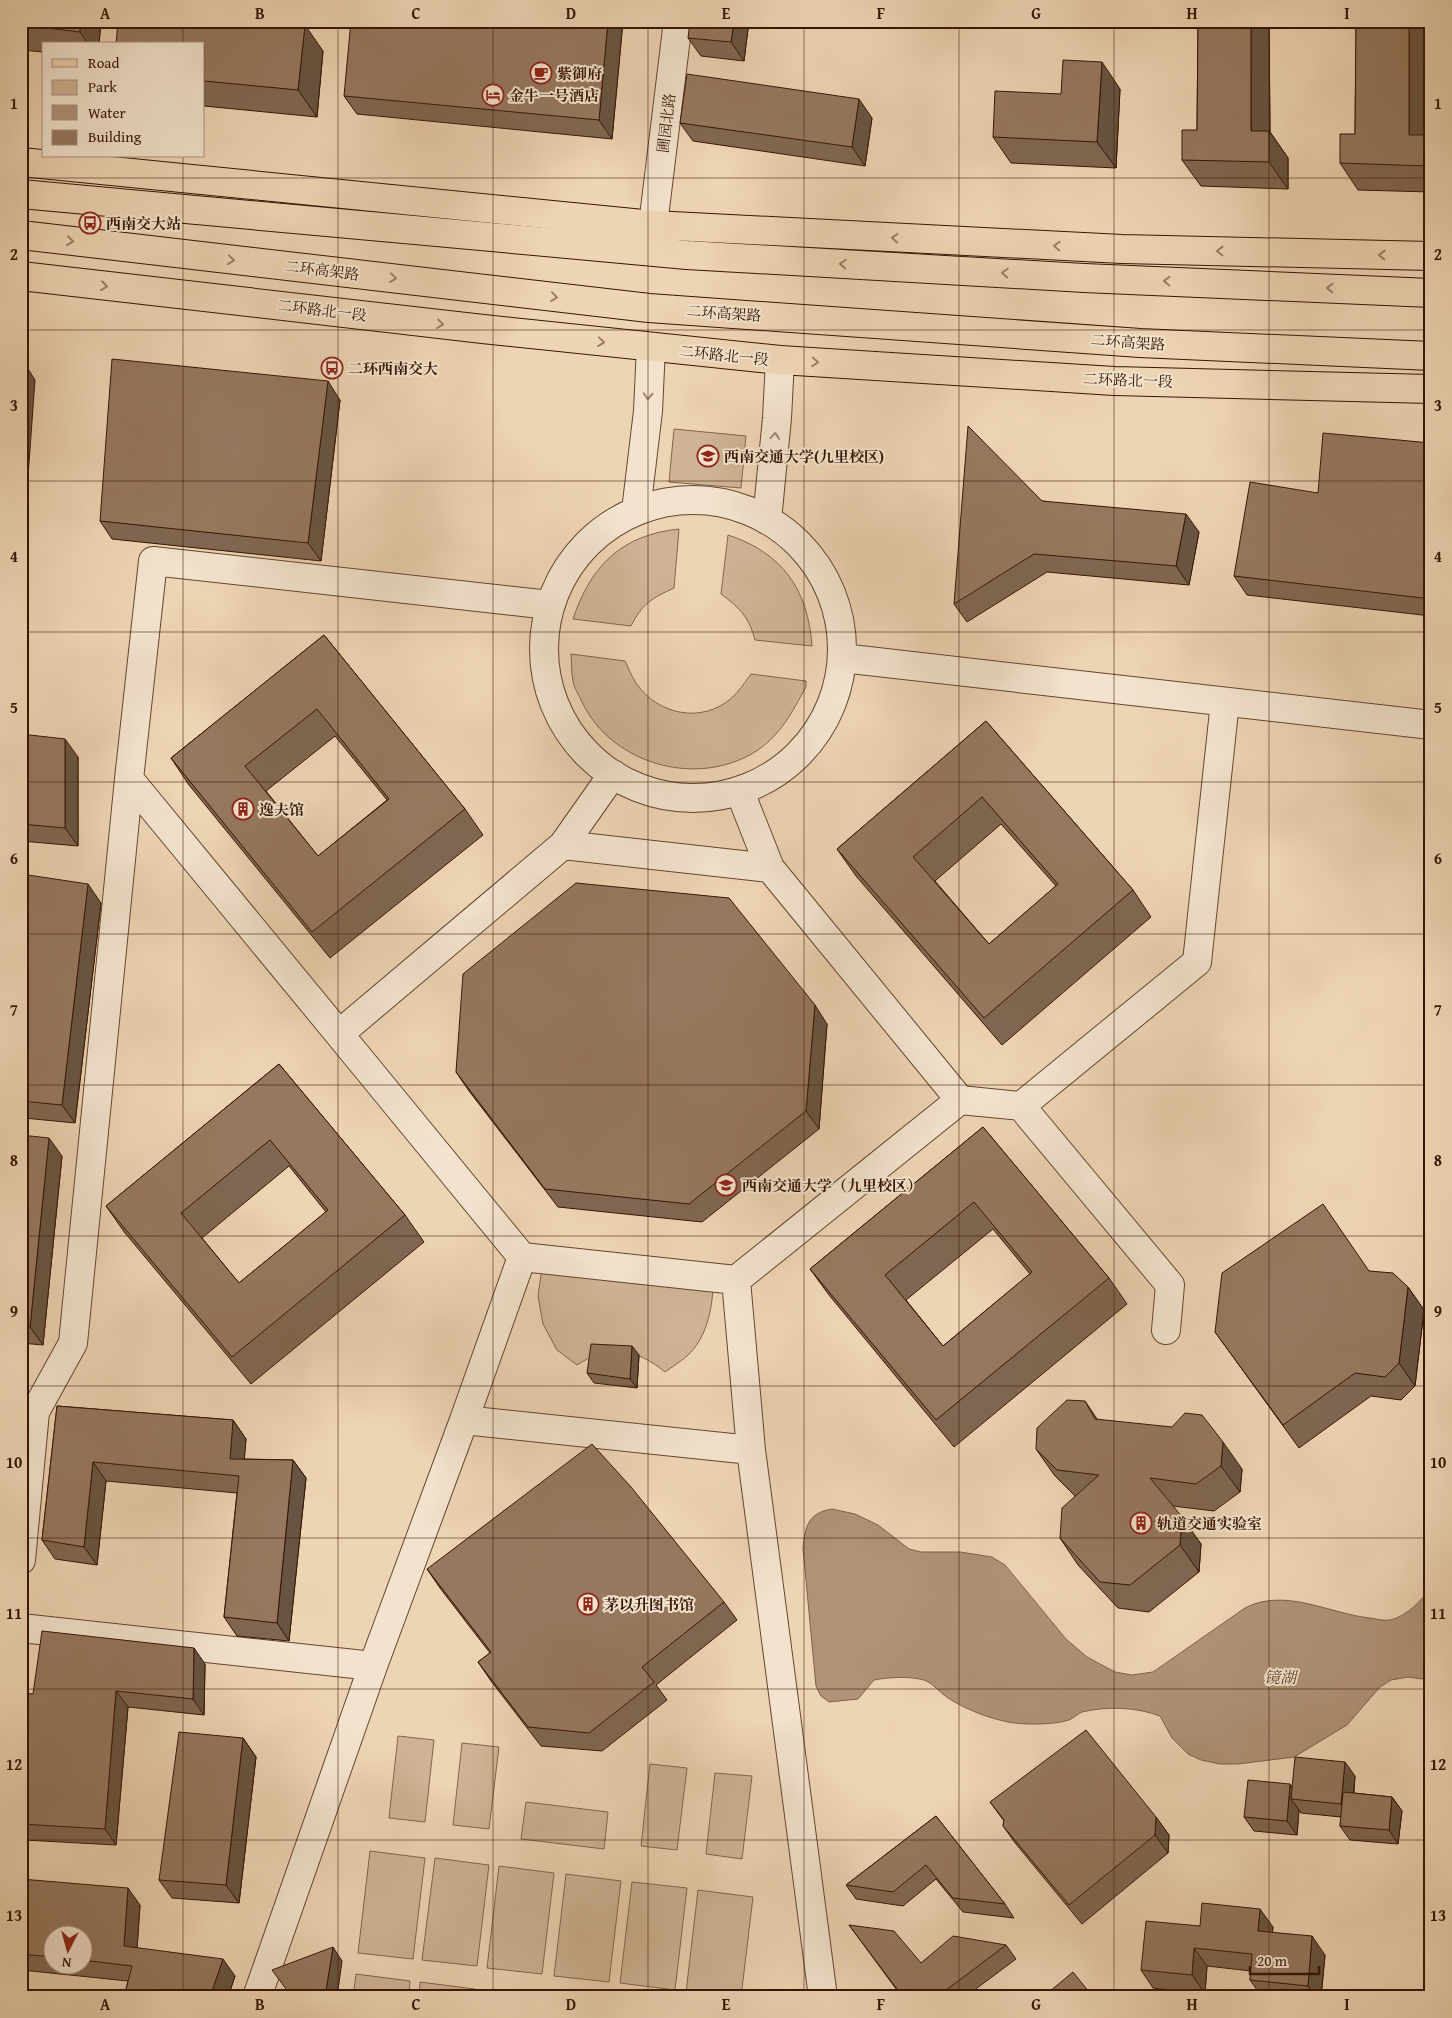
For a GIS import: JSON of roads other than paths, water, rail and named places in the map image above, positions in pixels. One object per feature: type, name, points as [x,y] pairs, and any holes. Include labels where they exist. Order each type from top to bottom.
[{"type":"main road","points":[[21,162],[653,225],[1122,249],[1431,256]]},
{"type":"main road","points":[[21,194],[687,255],[1084,278],[1431,293]]},
{"type":"main road","name":"二环高架路","points":[[21,235],[648,308],[1140,343],[1431,356]]},
{"type":"main road","name":"二环路北一段","points":[[21,276],[780,360],[1114,381],[1431,389]]},
{"type":"street","name":"圃园北路","points":[[653,225],[678,21]]},
{"type":"street","points":[[636,511],[648,411],[651,347]]},
{"type":"street","points":[[767,520],[777,418],[780,360]]},
{"type":"street","points":[[702,499],[753,511],[767,520],[797,539],[828,581],[844,630],[841,682],[821,730],[786,768],[740,792],[688,799],[642,790],[601,768],[568,733],[549,691],[543,644],[550,606],[552,598],[574,557],[608,525],[651,505],[702,499]]},
{"type":"street","points":[[21,1560],[35,1412],[73,1344],[129,779],[153,561],[550,606]]},
{"type":"street","points":[[842,658],[1431,725]]},
{"type":"street","points":[[1021,1106],[1197,962],[1225,702]]},
{"type":"street","points":[[339,1034],[563,845],[613,774]]},
{"type":"street","points":[[129,779],[522,1257],[736,1280],[960,1100],[1021,1106],[1170,1285],[1166,1330]]},
{"type":"street","points":[[740,792],[770,868],[960,1100]]},
{"type":"street","points":[[563,845],[770,868]]},
{"type":"street","points":[[258,1997],[373,1666],[522,1257]]},
{"type":"street","points":[[736,1280],[752,1450],[823,1997]]},
{"type":"street","points":[[464,1420],[752,1450]]},
{"type":"street","points":[[21,1628],[373,1666]]},
{"type":"water","name":"镜湖","points":[[832,1509],[855,1514],[878,1525],[909,1549],[921,1552],[960,1552],[992,1557],[1005,1565],[1066,1639],[1087,1657],[1115,1672],[1132,1675],[1153,1672],[1245,1608],[1260,1602],[1292,1601],[1355,1616],[1388,1620],[1408,1611],[1419,1602],[1431,1586],[1431,1686],[1423,1679],[1408,1677],[1391,1680],[1380,1687],[1347,1725],[1294,1757],[1238,1764],[1220,1764],[1201,1760],[1188,1754],[1172,1738],[1160,1716],[1131,1709],[1111,1708],[1092,1710],[1082,1712],[1069,1720],[1055,1723],[1014,1723],[977,1713],[948,1698],[927,1681],[905,1677],[874,1680],[858,1699],[829,1702],[821,1696],[816,1686],[803,1549],[809,1522],[818,1514]]},
{"type":"place","name":"紫御府","points":[[541,73]]},
{"type":"place","name":"金牛一号酒店","points":[[493,95]]},
{"type":"place","name":"西南交大站","points":[[90,223]]},
{"type":"place","name":"二环西南交大","points":[[332,368]]},
{"type":"place","name":"西南交通大学(九里校区)","points":[[708,456]]},
{"type":"place","name":"逸夫馆","points":[[243,809]]},
{"type":"place","name":"西南交通大学（九里校区）","points":[[726,1185]]},
{"type":"place","name":"轨道交通实验室","points":[[1141,1523]]},
{"type":"place","name":"茅以升图书馆","points":[[588,1604]]}]
